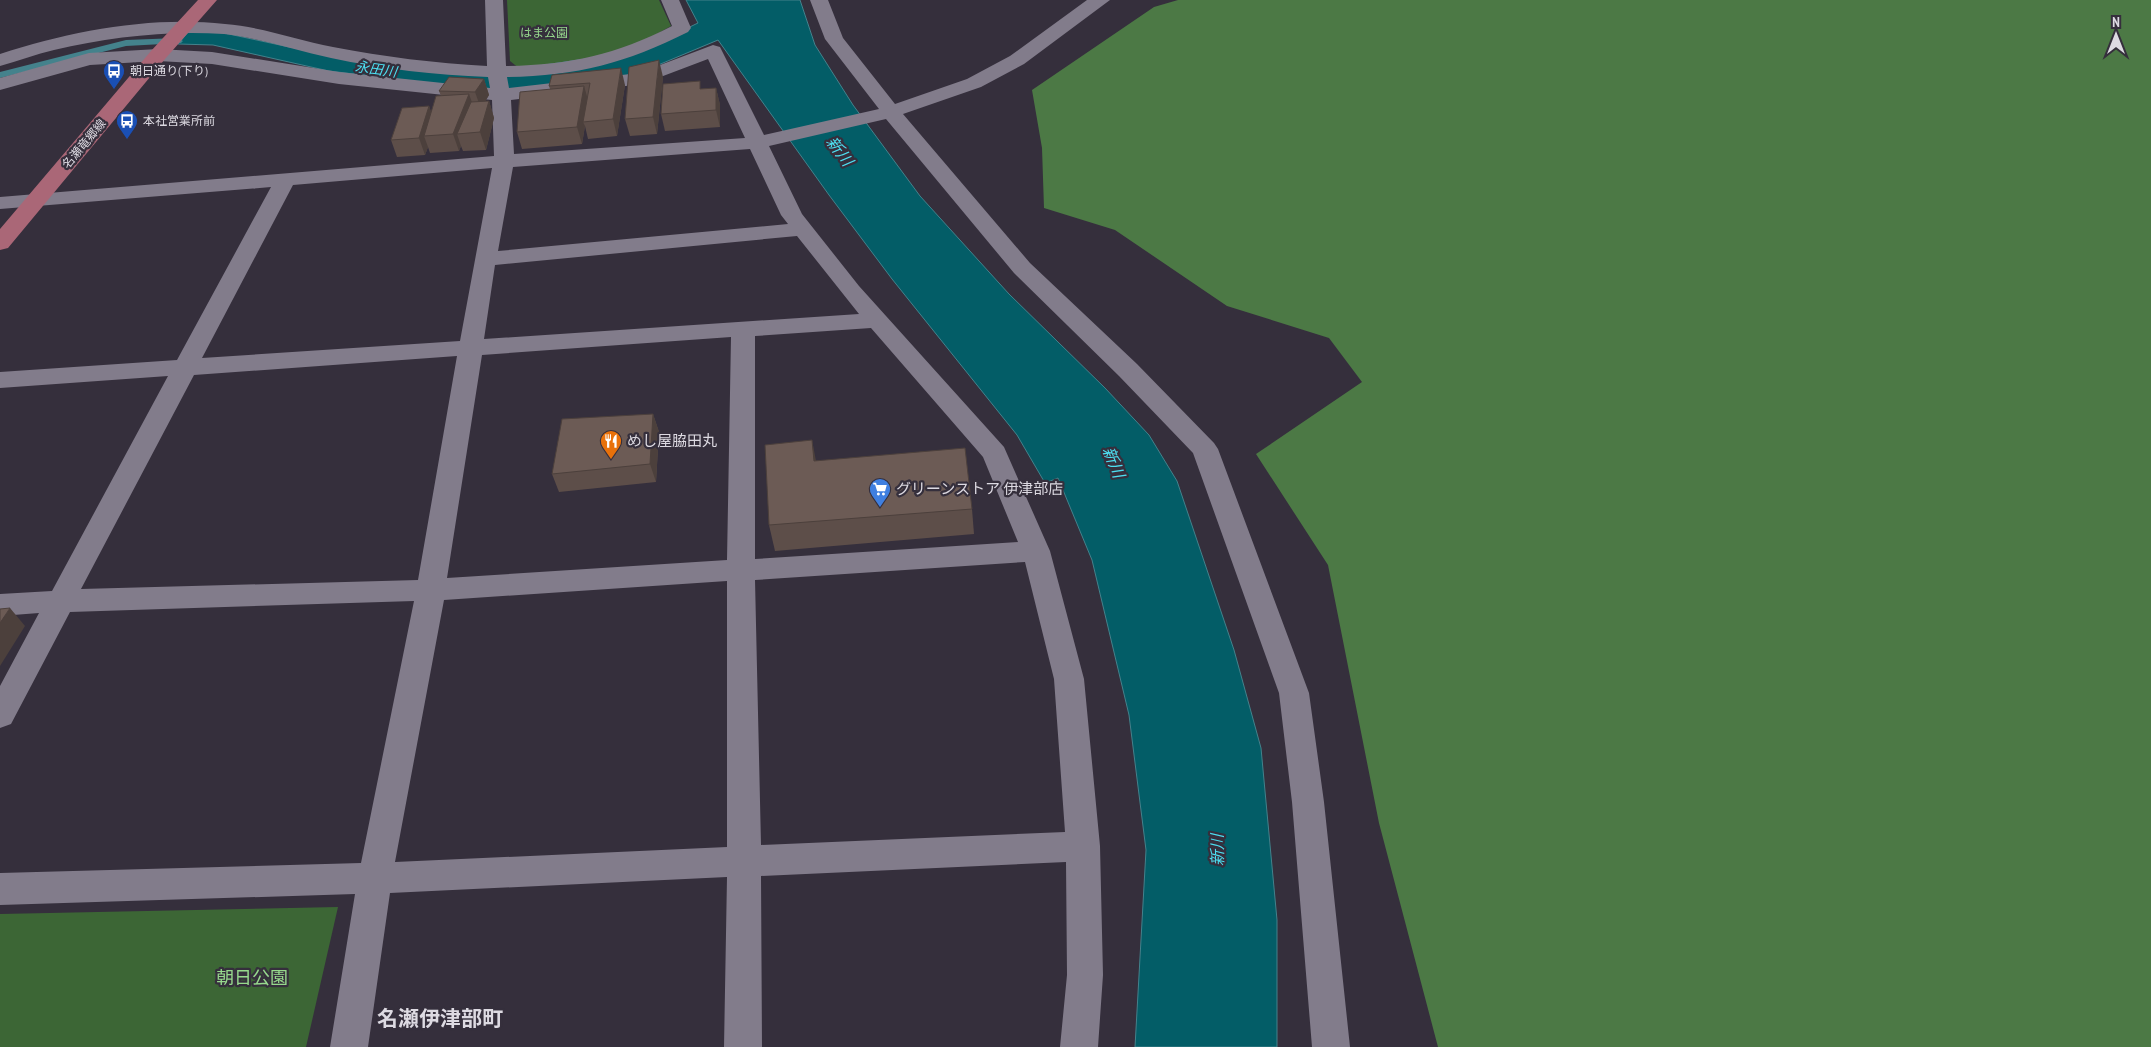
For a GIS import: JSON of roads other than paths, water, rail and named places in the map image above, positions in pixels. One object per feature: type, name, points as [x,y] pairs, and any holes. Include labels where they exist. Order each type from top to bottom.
[{"type":"main road","name":"名瀬竜郷線","points":[[0,243],[158,55],[208,0]]},
{"type":"street","points":[[349,1047],[375,878],[430,590],[485,259],[504,161],[494,0]]},
{"type":"street","points":[[0,60],[98,36],[184,27],[225,29],[347,55],[408,64],[499,83],[635,51],[682,28],[670,0]]},
{"type":"street","points":[[819,0],[834,39],[891,112],[1022,268],[1128,370],[1205,449],[1294,693],[1308,802],[1331,1047]]},
{"type":"street","points":[[0,203],[504,161],[756,143],[891,112],[974,83],[1008,65],[1093,4],[1102,0]]},
{"type":"street","points":[[0,84],[89,59],[158,55],[212,58],[340,78],[499,83],[642,78],[713,51],[792,215],[851,290],[995,453],[1036,550],[1069,679],[1083,846],[1085,975],[1080,1047]]},
{"type":"street","points":[[0,715],[285,180]]},
{"type":"street","points":[[485,259],[804,229]]},
{"type":"street","points":[[0,380],[878,320]]},
{"type":"street","points":[[743,330],[741,570],[744,860],[743,1047]]},
{"type":"street","points":[[0,605],[62,601],[430,590],[1036,550]]},
{"type":"street","points":[[0,889],[375,878],[1083,846]]},
{"type":"water","name":"新川","points":[[686,0],[800,0],[815,45],[853,105],[920,196],[1009,294],[1105,388],[1149,435],[1177,481],[1234,650],[1261,748],[1277,920],[1277,1047],[1135,1047],[1146,850],[1129,715],[1092,560],[1058,478],[1045,483],[1017,435],[892,279],[718,40],[651,68],[622,77],[529,89],[487,90],[329,71],[213,45],[178,44],[190,30],[224,33],[289,47],[483,74],[640,51],[698,23]]},
{"type":"waterway","name":"永田川","points":[[0,75],[126,43],[178,41]]},
{"type":"place","name":"朝日通り(下り)","points":[[114,90]]},
{"type":"place","name":"本社営業所前","points":[[127,140]]},
{"type":"place","name":"めし屋脇田丸","points":[[611,460]]},
{"type":"place","name":"グリーンストア 伊津部店","points":[[880,508]]},
{"type":"district","name":"名瀬伊津部町","points":[[440,1019]]},
{"type":"park label","name":"はま公園","points":[[544,33]]},
{"type":"park label","name":"朝日公園","points":[[252,978]]}]
